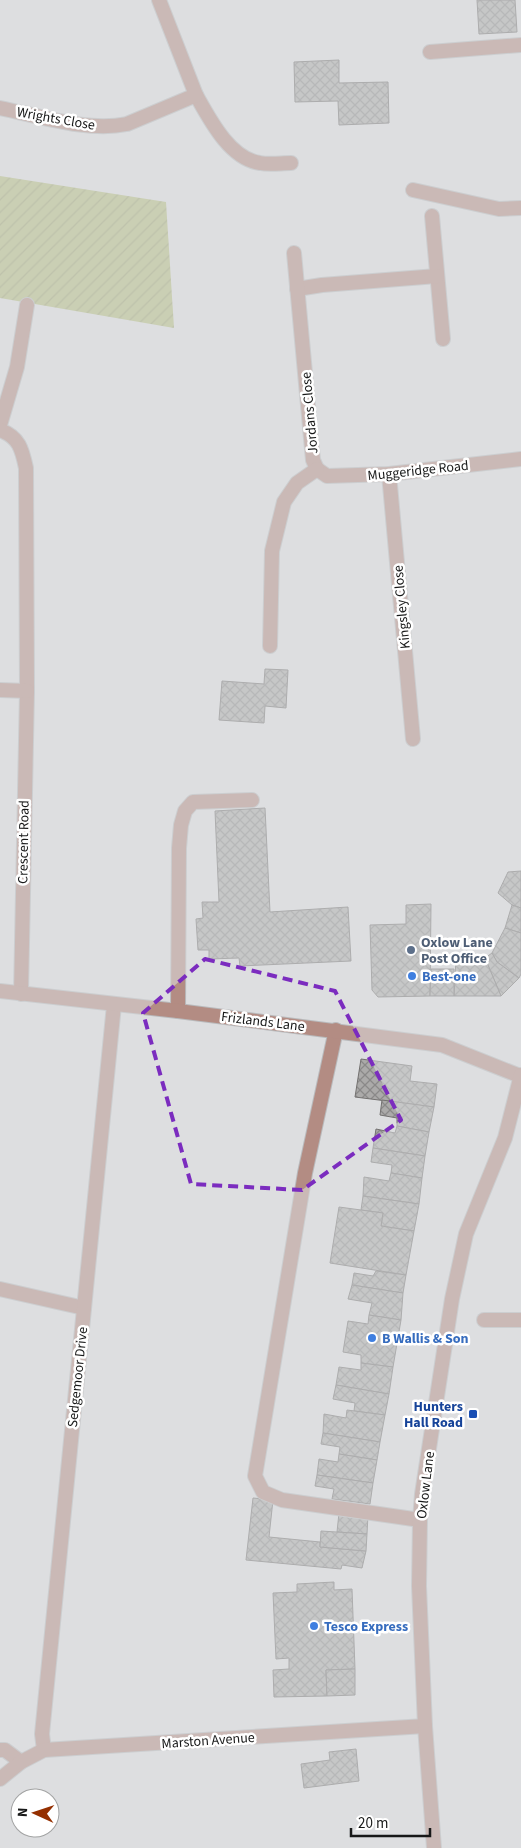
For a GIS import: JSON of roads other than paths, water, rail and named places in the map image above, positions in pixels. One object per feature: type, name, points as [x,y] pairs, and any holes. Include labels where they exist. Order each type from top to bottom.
[{"type":"street","points":[[159,0],[196,95],[214,126],[241,157],[260,164],[291,164]]},
{"type":"street","points":[[430,52],[521,46]]},
{"type":"street","name":"Wrights Close","points":[[0,108],[91,126],[115,126],[127,124],[196,95]]},
{"type":"street","points":[[413,190],[499,209],[521,208]]},
{"type":"street","points":[[432,216],[443,339]]},
{"type":"street","name":"Jordans Close","points":[[270,646],[272,551],[284,502],[297,483],[318,469],[313,460],[294,253]]},
{"type":"street","points":[[297,289],[322,285],[437,276]]},
{"type":"street","points":[[0,425],[17,367],[27,305]]},
{"type":"street","name":"Crescent Road","points":[[0,430],[11,434],[21,448],[26,468],[27,691],[21,994]]},
{"type":"street","name":"Muggeridge Road","points":[[318,469],[327,476],[389,474],[521,459]]},
{"type":"street","name":"Kingsley Close","points":[[389,474],[412,739]]},
{"type":"street","points":[[0,690],[27,691]]},
{"type":"street","points":[[178,1011],[179,848],[181,825],[185,811],[193,802],[252,800]]},
{"type":"street","name":"Frizlands Lane","points":[[0,991],[336,1030],[442,1045],[521,1075]]},
{"type":"street","name":"Sedgemoor Drive","points":[[44,1750],[42,1734],[114,1004]]},
{"type":"street","points":[[336,1030],[305,1174],[256,1476],[262,1492],[282,1500],[420,1520]]},
{"type":"street","name":"Oxlow Lane","points":[[434,1848],[425,1726],[419,1586],[420,1520],[423,1486],[452,1299],[466,1234],[505,1138],[521,1075]]},
{"type":"street","points":[[0,1289],[84,1308]]},
{"type":"street","points":[[484,1320],[521,1320]]},
{"type":"street","name":"Marston Avenue","points":[[0,1779],[21,1762],[44,1750],[425,1726]]},
{"type":"street","points":[[0,1750],[5,1750],[21,1762]]},
{"type":"place","name":"Oxlow Lane Post Office","points":[[411,950]]},
{"type":"place","name":"Best-one","points":[[412,976]]},
{"type":"place","name":"B Wallis & Son","points":[[372,1338]]},
{"type":"place","name":"Hunters Hall Road","points":[[473,1414]]},
{"type":"place","name":"Tesco Express","points":[[314,1626]]}]
